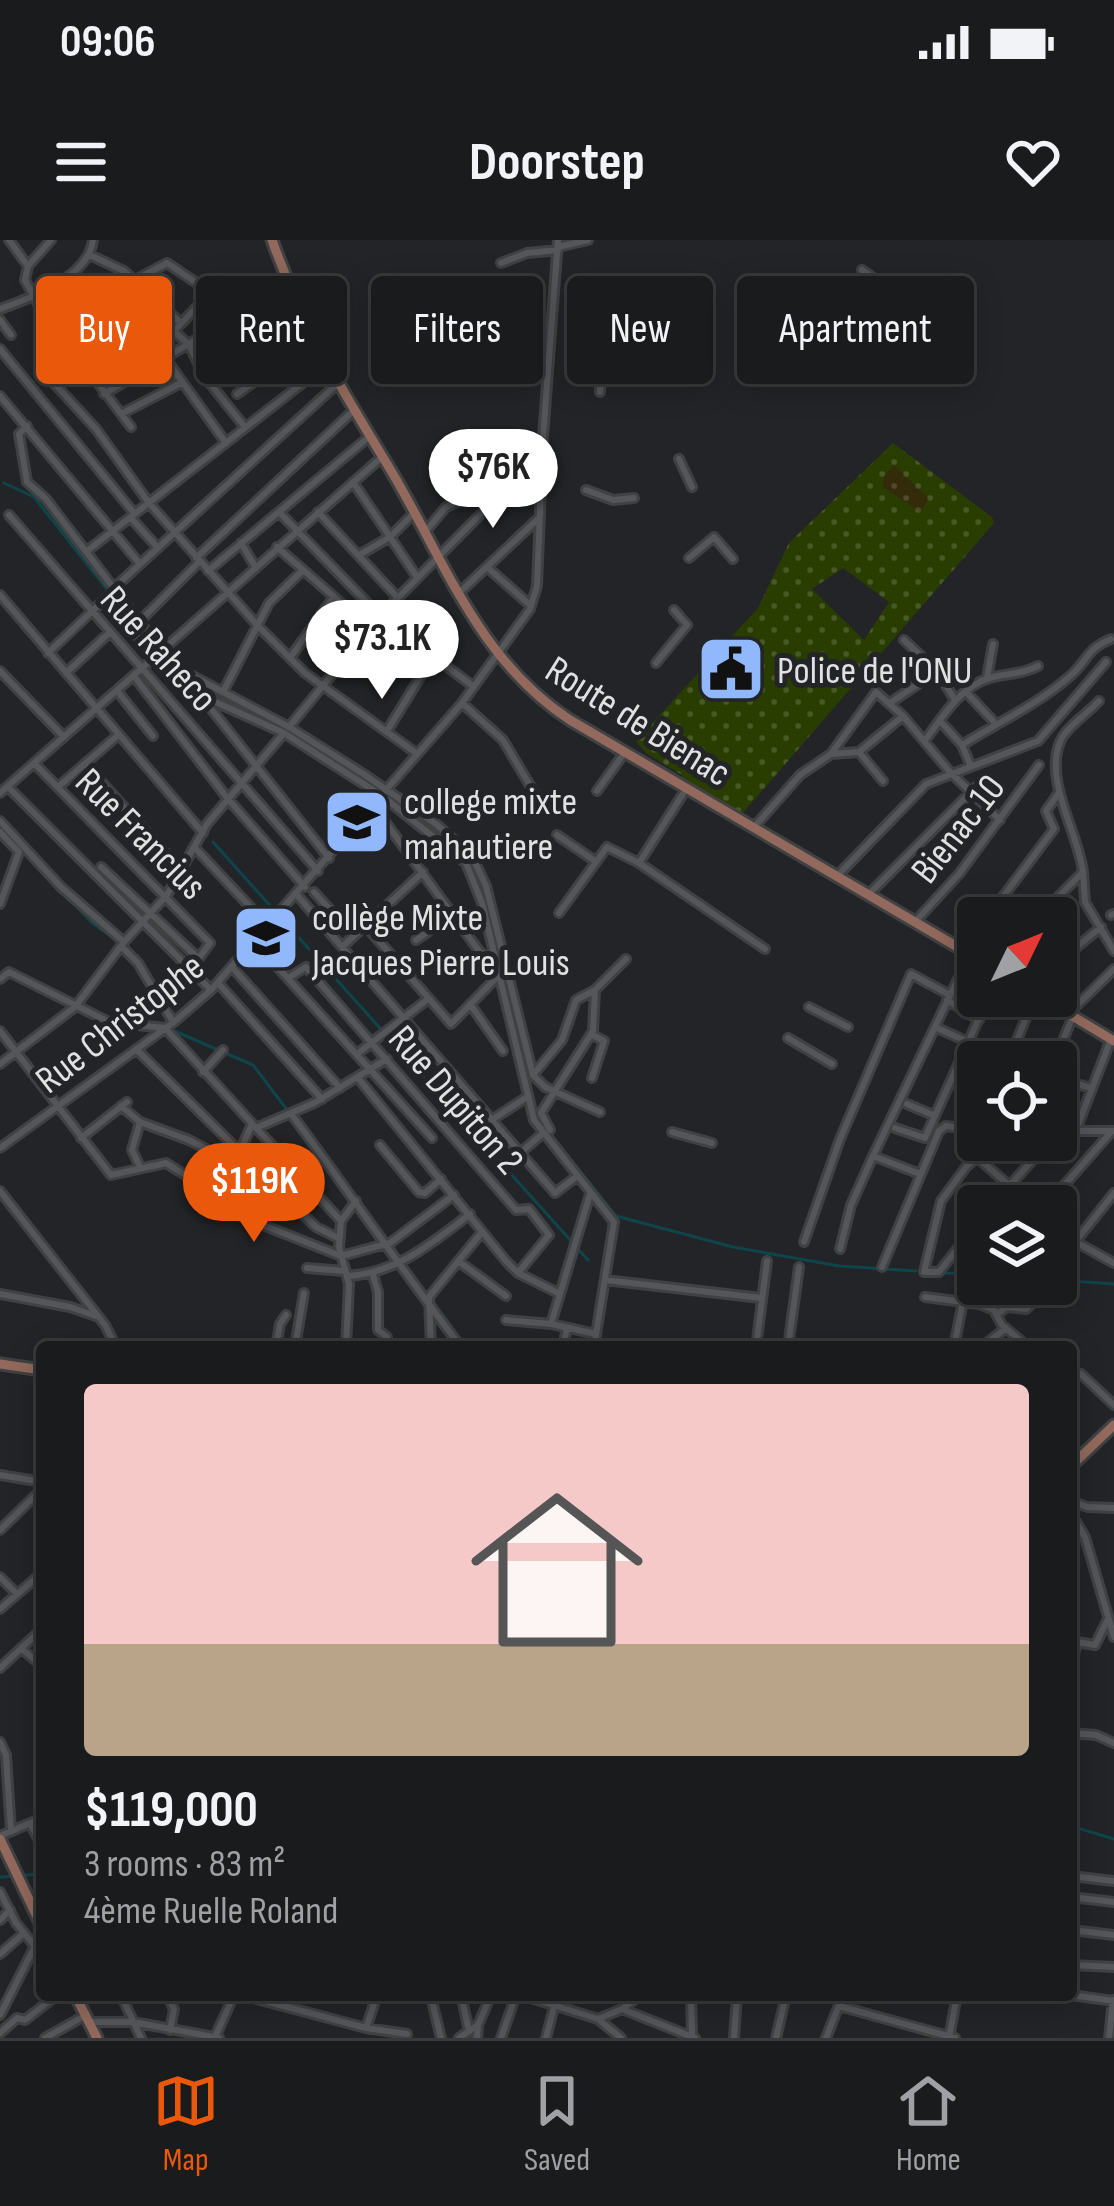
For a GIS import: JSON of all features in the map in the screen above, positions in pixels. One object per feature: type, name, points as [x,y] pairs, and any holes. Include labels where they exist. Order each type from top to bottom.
[{"type":"main road","name":"Route de Bienac","points":[[272,240],[286,276]]},
{"type":"main road","name":"Route de Bienac","points":[[336,385],[495,655],[536,697],[957,946]]},
{"type":"main road","points":[[1074,1017],[1112,1040]]},
{"type":"main road","points":[[0,1364],[36,1369]]},
{"type":"main road","points":[[1077,1460],[1112,1428]]},
{"type":"main road","points":[[0,1838],[36,1914]]},
{"type":"main road","points":[[79,2001],[97,2038]]},
{"type":"street","points":[[9,240],[28,266]]},
{"type":"street","points":[[36,302],[25,280],[28,266],[51,240]]},
{"type":"street","points":[[0,309],[33,298],[90,255],[94,240]]},
{"type":"street","points":[[501,263],[588,240]]},
{"type":"street","points":[[487,567],[531,606],[537,586],[558,246]]},
{"type":"street","points":[[90,255],[130,276]]},
{"type":"street","points":[[143,276],[167,263],[196,281]]},
{"type":"street","points":[[862,270],[870,276]]},
{"type":"street","points":[[196,308],[174,331],[196,359]]},
{"type":"street","points":[[172,314],[182,323]]},
{"type":"street","points":[[0,320],[11,335]]},
{"type":"street","points":[[172,355],[196,341]]},
{"type":"street","points":[[0,349],[158,548]]},
{"type":"street","points":[[543,360],[549,362]]},
{"type":"street","points":[[172,368],[226,443]]},
{"type":"street","points":[[121,414],[181,383]]},
{"type":"street","points":[[55,384],[96,429],[148,503],[257,625],[322,687],[416,753]]},
{"type":"street","points":[[97,384],[130,427]]},
{"type":"street","points":[[104,394],[121,384]]},
{"type":"street","points":[[211,384],[244,426]]},
{"type":"street","points":[[237,394],[251,384]]},
{"type":"street","points":[[86,550],[300,384]]},
{"type":"street","points":[[600,384],[600,392]]},
{"type":"street","points":[[114,588],[336,385]]},
{"type":"street","points":[[0,396],[140,564]]},
{"type":"street","points":[[51,408],[67,398]]},
{"type":"street","points":[[139,622],[353,411]]},
{"type":"street","points":[[26,426],[20,434],[27,482],[86,550],[158,656],[287,730],[454,838],[481,870],[533,1075],[600,1112]]},
{"type":"street","points":[[208,572],[370,436]]},
{"type":"street","points":[[0,1064],[74,1006],[167,896],[202,833],[228,799],[380,616],[542,452]]},
{"type":"street","points":[[0,794],[382,457]]},
{"type":"street","points":[[679,459],[692,487]]},
{"type":"street","points":[[353,482],[417,577]]},
{"type":"street","points":[[586,490],[613,500],[634,497]]},
{"type":"street","points":[[425,532],[446,507],[457,502]]},
{"type":"street","points":[[279,512],[380,616],[474,687]]},
{"type":"street","points":[[318,512],[398,598]]},
{"type":"street","points":[[358,555],[390,537],[413,514]]},
{"type":"street","name":"Rue Raheco","points":[[9,515],[138,673],[318,871]]},
{"type":"street","points":[[460,593],[540,517]]},
{"type":"street","points":[[689,557],[714,537],[734,560]]},
{"type":"street","points":[[242,543],[256,568]]},
{"type":"street","points":[[277,548],[422,674]]},
{"type":"street","points":[[223,692],[269,603],[302,570]]},
{"type":"street","points":[[0,595],[202,833]]},
{"type":"street","points":[[48,653],[107,597],[198,694],[328,858]]},
{"type":"street","points":[[290,658],[334,598]]},
{"type":"street","name":"Rue Christophe","points":[[0,1148],[174,1022],[214,986],[462,703],[531,606]]},
{"type":"street","points":[[656,663],[686,625],[674,610]]},
{"type":"street","points":[[66,673],[109,633]]},
{"type":"street","points":[[962,745],[1072,676],[1092,647],[1111,639]]},
{"type":"street","points":[[904,640],[938,670],[955,700]]},
{"type":"street","points":[[987,678],[993,644]]},
{"type":"street","points":[[388,731],[422,674],[438,658]]},
{"type":"street","points":[[837,876],[926,784],[1038,741],[1106,662]]},
{"type":"street","points":[[926,739],[955,700],[987,678],[1021,675],[1038,667]]},
{"type":"street","points":[[890,703],[938,670]]},
{"type":"street","points":[[0,671],[64,737]]},
{"type":"street","points":[[138,673],[228,799],[305,887]]},
{"type":"street","points":[[118,691],[153,736]]},
{"type":"street","points":[[754,827],[800,775],[832,754],[876,692],[1000,820]]},
{"type":"street","points":[[966,692],[996,724]]},
{"type":"street","points":[[198,694],[287,730]]},
{"type":"street","points":[[1099,701],[1060,740],[1058,794],[1075,836],[1085,902],[1114,951]]},
{"type":"street","points":[[462,703],[503,740],[544,809]]},
{"type":"street","points":[[832,754],[859,752],[903,716]]},
{"type":"street","points":[[940,721],[962,745],[970,764]]},
{"type":"street","points":[[58,787],[118,736]]},
{"type":"street","points":[[597,790],[625,752]]},
{"type":"street","points":[[859,752],[883,781]]},
{"type":"street","name":"Rue Francius","points":[[34,763],[210,943],[198,958]]},
{"type":"street","points":[[85,764],[182,871]]},
{"type":"street","name":"Bienac 10","points":[[915,922],[959,874],[1039,765]]},
{"type":"street","points":[[868,895],[983,780]]},
{"type":"street","points":[[8,787],[190,969],[214,986],[322,1099]]},
{"type":"street","points":[[639,863],[687,788]]},
{"type":"street","points":[[383,792],[466,862],[476,884],[528,1096],[575,1177],[614,1222],[595,1341]]},
{"type":"street","points":[[1003,897],[1054,829],[1046,811],[1058,794]]},
{"type":"street","points":[[373,805],[498,971]]},
{"type":"street","points":[[0,820],[61,887],[123,944],[174,1022]]},
{"type":"street","points":[[0,832],[19,852],[0,904]]},
{"type":"street","points":[[557,835],[596,861]]},
{"type":"street","points":[[559,913],[610,846],[765,949]]},
{"type":"street","points":[[196,849],[268,927]]},
{"type":"street","points":[[101,867],[198,958],[190,969]]},
{"type":"street","points":[[342,946],[422,872]]},
{"type":"street","points":[[1058,897],[1083,872]]},
{"type":"street","points":[[314,892],[354,936]]},
{"type":"street","points":[[297,895],[554,1193],[575,1177]]},
{"type":"street","points":[[416,940],[453,914]]},
{"type":"street","points":[[365,926],[451,1024],[498,971]]},
{"type":"street","points":[[1077,947],[1101,927]]},
{"type":"street","points":[[256,941],[432,1138]]},
{"type":"street","points":[[533,1075],[562,1040],[576,1000],[595,990],[626,959]]},
{"type":"street","points":[[232,967],[340,1088]]},
{"type":"street","name":"Rue Dupiton 2","points":[[288,978],[306,967],[516,1210],[529,1209],[549,1234],[518,1273]]},
{"type":"street","points":[[1077,1009],[1114,969]]},
{"type":"street","points":[[0,979],[9,972],[109,1022],[165,1028],[340,1219]]},
{"type":"street","points":[[804,1242],[840,1139],[911,974],[979,1020]]},
{"type":"street","points":[[840,1249],[851,1205],[957,981]]},
{"type":"street","points":[[546,1132],[542,1112],[591,1034],[595,990]]},
{"type":"street","points":[[357,1054],[428,999]]},
{"type":"street","points":[[320,1013],[335,1000]]},
{"type":"street","points":[[470,1004],[503,1051]]},
{"type":"street","points":[[809,1007],[848,1027]]},
{"type":"street","points":[[971,1041],[980,1017]]},
{"type":"street","points":[[935,1028],[963,1041]]},
{"type":"street","points":[[0,1031],[111,1175],[166,1163],[193,1180],[232,1185],[273,1209]]},
{"type":"street","points":[[591,1034],[604,1042],[592,1078]]},
{"type":"street","points":[[788,1038],[832,1064]]},
{"type":"street","points":[[1077,1126],[1112,1040]]},
{"type":"street","points":[[136,1049],[316,1227],[338,1238]]},
{"type":"street","points":[[203,1072],[221,1052]]},
{"type":"street","points":[[387,1058],[291,1115],[254,1126],[241,1149],[230,1213],[341,1256],[387,1245],[454,1195]]},
{"type":"street","points":[[895,1128],[925,1138],[957,1069]]},
{"type":"street","points":[[358,1078],[518,1273],[558,1293]]},
{"type":"street","points":[[1077,1084],[1091,1088]]},
{"type":"street","points":[[490,1121],[528,1096]]},
{"type":"street","points":[[81,1138],[124,1104],[140,1122],[189,1140],[238,1166]]},
{"type":"street","points":[[907,1104],[933,1115]]},
{"type":"street","points":[[291,1115],[457,1341]]},
{"type":"street","points":[[140,1122],[132,1150],[140,1167]]},
{"type":"street","points":[[882,1267],[942,1128],[957,1129]]},
{"type":"street","points":[[1077,1131],[1113,1131]]},
{"type":"street","points":[[1065,1185],[1113,1131]]},
{"type":"street","points":[[519,1154],[546,1132]]},
{"type":"street","points":[[673,1132],[712,1144]]},
{"type":"street","points":[[380,1144],[419,1192],[441,1179]]},
{"type":"street","points":[[873,1156],[921,1174]]},
{"type":"street","points":[[957,1249],[939,1272],[924,1272],[941,1202],[976,1161]]},
{"type":"street","points":[[981,1161],[1010,1185]]},
{"type":"street","points":[[1012,1185],[1033,1161]]},
{"type":"street","points":[[0,1191],[112,1341]]},
{"type":"street","points":[[1077,1237],[1114,1193]]},
{"type":"street","points":[[260,1225],[284,1194]]},
{"type":"street","points":[[551,1324],[590,1194]]},
{"type":"street","points":[[346,1341],[346,1274],[338,1238],[340,1219],[356,1201]]},
{"type":"street","points":[[307,1268],[374,1275],[401,1263],[470,1214]]},
{"type":"street","points":[[431,1341],[428,1300],[482,1232]]},
{"type":"street","points":[[1077,1243],[1114,1263]]},
{"type":"street","points":[[757,1341],[767,1261]]},
{"type":"street","points":[[458,1262],[506,1296]]},
{"type":"street","points":[[789,1341],[799,1268]]},
{"type":"street","points":[[374,1275],[378,1330],[387,1341]]},
{"type":"street","points":[[605,1280],[761,1298]]},
{"type":"street","points":[[296,1341],[304,1293]]},
{"type":"street","points":[[0,1294],[70,1306],[98,1317]]},
{"type":"street","points":[[925,1298],[957,1301]]},
{"type":"street","points":[[954,1341],[962,1305]]},
{"type":"street","points":[[977,1305],[994,1310],[1021,1341]]},
{"type":"street","points":[[997,1314],[1007,1307],[1026,1309],[1030,1305]]},
{"type":"street","points":[[277,1341],[286,1315]]},
{"type":"street","points":[[506,1320],[596,1334]]},
{"type":"street","points":[[564,1341],[567,1328]]},
{"type":"street","points":[[990,1341],[1006,1328]]},
{"type":"street","points":[[1077,1374],[1114,1405]]},
{"type":"street","points":[[0,1474],[36,1483]]},
{"type":"street","points":[[1,1526],[36,1491]]},
{"type":"street","points":[[1077,1503],[1114,1508]]},
{"type":"street","points":[[1077,1523],[1114,1637]]},
{"type":"street","points":[[0,1576],[17,1594]]},
{"type":"street","points":[[0,1609],[36,1579]]},
{"type":"street","points":[[1077,1642],[1095,1645],[1108,1619]]},
{"type":"street","points":[[0,1668],[36,1635]]},
{"type":"street","points":[[22,1648],[36,1661]]},
{"type":"street","points":[[1077,1733],[1114,1743]]},
{"type":"street","points":[[0,1742],[6,1755],[11,1831]]},
{"type":"street","points":[[0,1838],[36,1820]]},
{"type":"street","points":[[31,1825],[36,1835]]},
{"type":"street","points":[[1077,1877],[1114,1881]]},
{"type":"street","points":[[1090,1899],[1092,1879]]},
{"type":"street","points":[[0,1892],[35,1946],[0,2015]]},
{"type":"street","points":[[1077,1898],[1114,1902]]},
{"type":"street","points":[[0,1919],[10,1910]]},
{"type":"street","points":[[1077,1931],[1114,1935]]},
{"type":"street","points":[[0,1954],[24,1933]]},
{"type":"street","points":[[1077,1965],[1114,1967]]},
{"type":"street","points":[[1077,1996],[1113,2001],[1111,2034]]},
{"type":"street","points":[[0,2033],[49,2001]]},
{"type":"street","points":[[124,2001],[141,2038]]},
{"type":"street","points":[[170,2001],[174,2009],[170,2030]]},
{"type":"street","points":[[45,2038],[88,2018],[217,2038],[235,2001]]},
{"type":"street","points":[[261,2001],[406,2034]]},
{"type":"street","points":[[366,2028],[375,2001]]},
{"type":"street","points":[[431,2001],[441,2038]]},
{"type":"street","points":[[462,2001],[469,2031]]},
{"type":"street","points":[[477,2038],[488,2001]]},
{"type":"street","points":[[501,2038],[516,2001]]},
{"type":"street","points":[[536,2001],[598,2018],[621,2038]]},
{"type":"street","points":[[622,2009],[625,2001]]},
{"type":"street","points":[[598,2018],[633,2001]]},
{"type":"street","points":[[622,2009],[693,2038],[691,2001]]},
{"type":"street","points":[[734,2038],[737,2001]]},
{"type":"street","points":[[776,2038],[785,2001]]},
{"type":"street","points":[[826,2038],[840,2001]]},
{"type":"street","points":[[838,2006],[951,2038],[956,2001]]},
{"type":"street","points":[[546,2038],[554,2007]]},
{"type":"street","points":[[459,2038],[478,2025]]},
{"type":"green space","points":[[893,443],[994,523],[742,814],[681,779],[682,775],[646,753],[636,741],[758,608],[789,543]],"holes":[[[843,568],[889,602],[864,640],[812,589]]]},
{"type":"sand","points":[[894,465],[929,499],[920,512],[883,487],[884,476]]},
{"type":"waterway","points":[[4,483],[34,497],[165,663],[204,691],[281,726],[350,772]]},
{"type":"waterway","points":[[383,794],[436,828]]},
{"type":"waterway","points":[[213,842],[572,1242]]},
{"type":"waterway","points":[[461,850],[486,899]]},
{"type":"waterway","points":[[66,895],[92,923],[122,944]]},
{"type":"waterway","points":[[490,915],[542,1126]]},
{"type":"waterway","points":[[155,998],[172,1030],[253,1065],[288,1111]]},
{"type":"waterway","points":[[549,1133],[616,1216],[733,1247],[839,1266],[916,1271]]},
{"type":"waterway","points":[[577,1248],[588,1260]]},
{"type":"waterway","points":[[403,1263],[426,1294]]},
{"type":"waterway","points":[[944,1273],[957,1274]]},
{"type":"waterway","points":[[1077,1281],[1114,1284]]},
{"type":"waterway","points":[[432,1301],[462,1341]]},
{"type":"waterway","points":[[1077,1828],[1114,1839]]},
{"type":"waterway","points":[[0,1877],[36,1874]]},
{"type":"place","name":"Police de l'ONU","points":[[731,669]]},
{"type":"place","name":"college mixte mahautiere","points":[[357,822]]},
{"type":"place","name":"collège Mixte Jacques Pierre Louis","points":[[266,938]]}]
